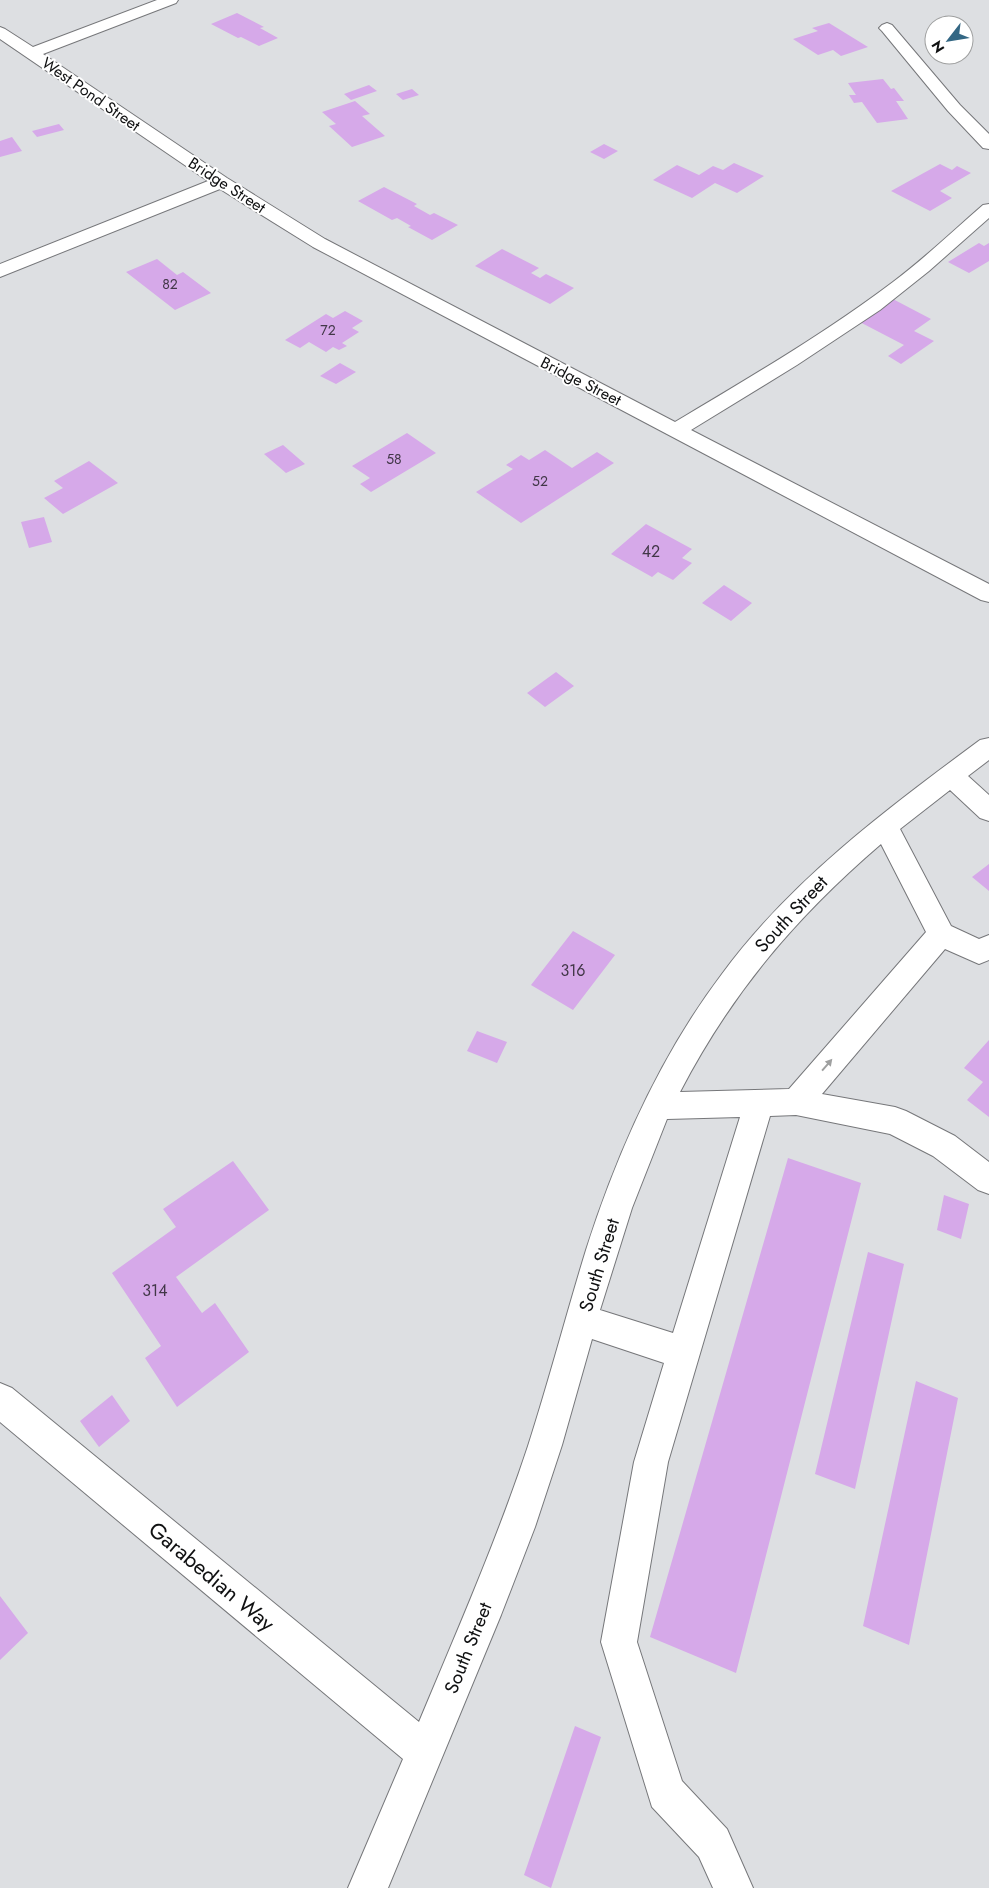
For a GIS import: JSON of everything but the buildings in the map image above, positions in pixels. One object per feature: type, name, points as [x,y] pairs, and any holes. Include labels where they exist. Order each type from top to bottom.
[{"type":"street","points":[[31,53],[171,0]]},
{"type":"street","points":[[887,28],[954,108],[989,144]]},
{"type":"street","name":"West Pond Street","points":[[0,32],[181,155]]},
{"type":"street","name":"Bridge Street","points":[[181,155],[319,243],[362,267],[989,594]]},
{"type":"street","points":[[0,271],[221,182]]},
{"type":"street","points":[[677,430],[862,314],[923,267],[989,210]]},
{"type":"street","name":"South Street","points":[[368,1888],[505,1558],[538,1469],[591,1285],[618,1204],[660,1106],[697,1034],[732,982],[770,934],[811,890],[847,856],[989,747]]},
{"type":"street","points":[[951,775],[989,811]]},
{"type":"street","points":[[885,826],[941,934],[979,952],[989,947]]},
{"type":"street","points":[[796,1102],[941,934]]},
{"type":"street","points":[[660,1106],[796,1102],[895,1121],[944,1146],[989,1180]]},
{"type":"street","points":[[733,1888],[713,1843],[666,1793],[618,1642],[651,1462],[759,1103]]},
{"type":"street","points":[[582,1320],[684,1353]]},
{"type":"street","name":"Garabedian Way","points":[[0,1400],[425,1752]]}]
